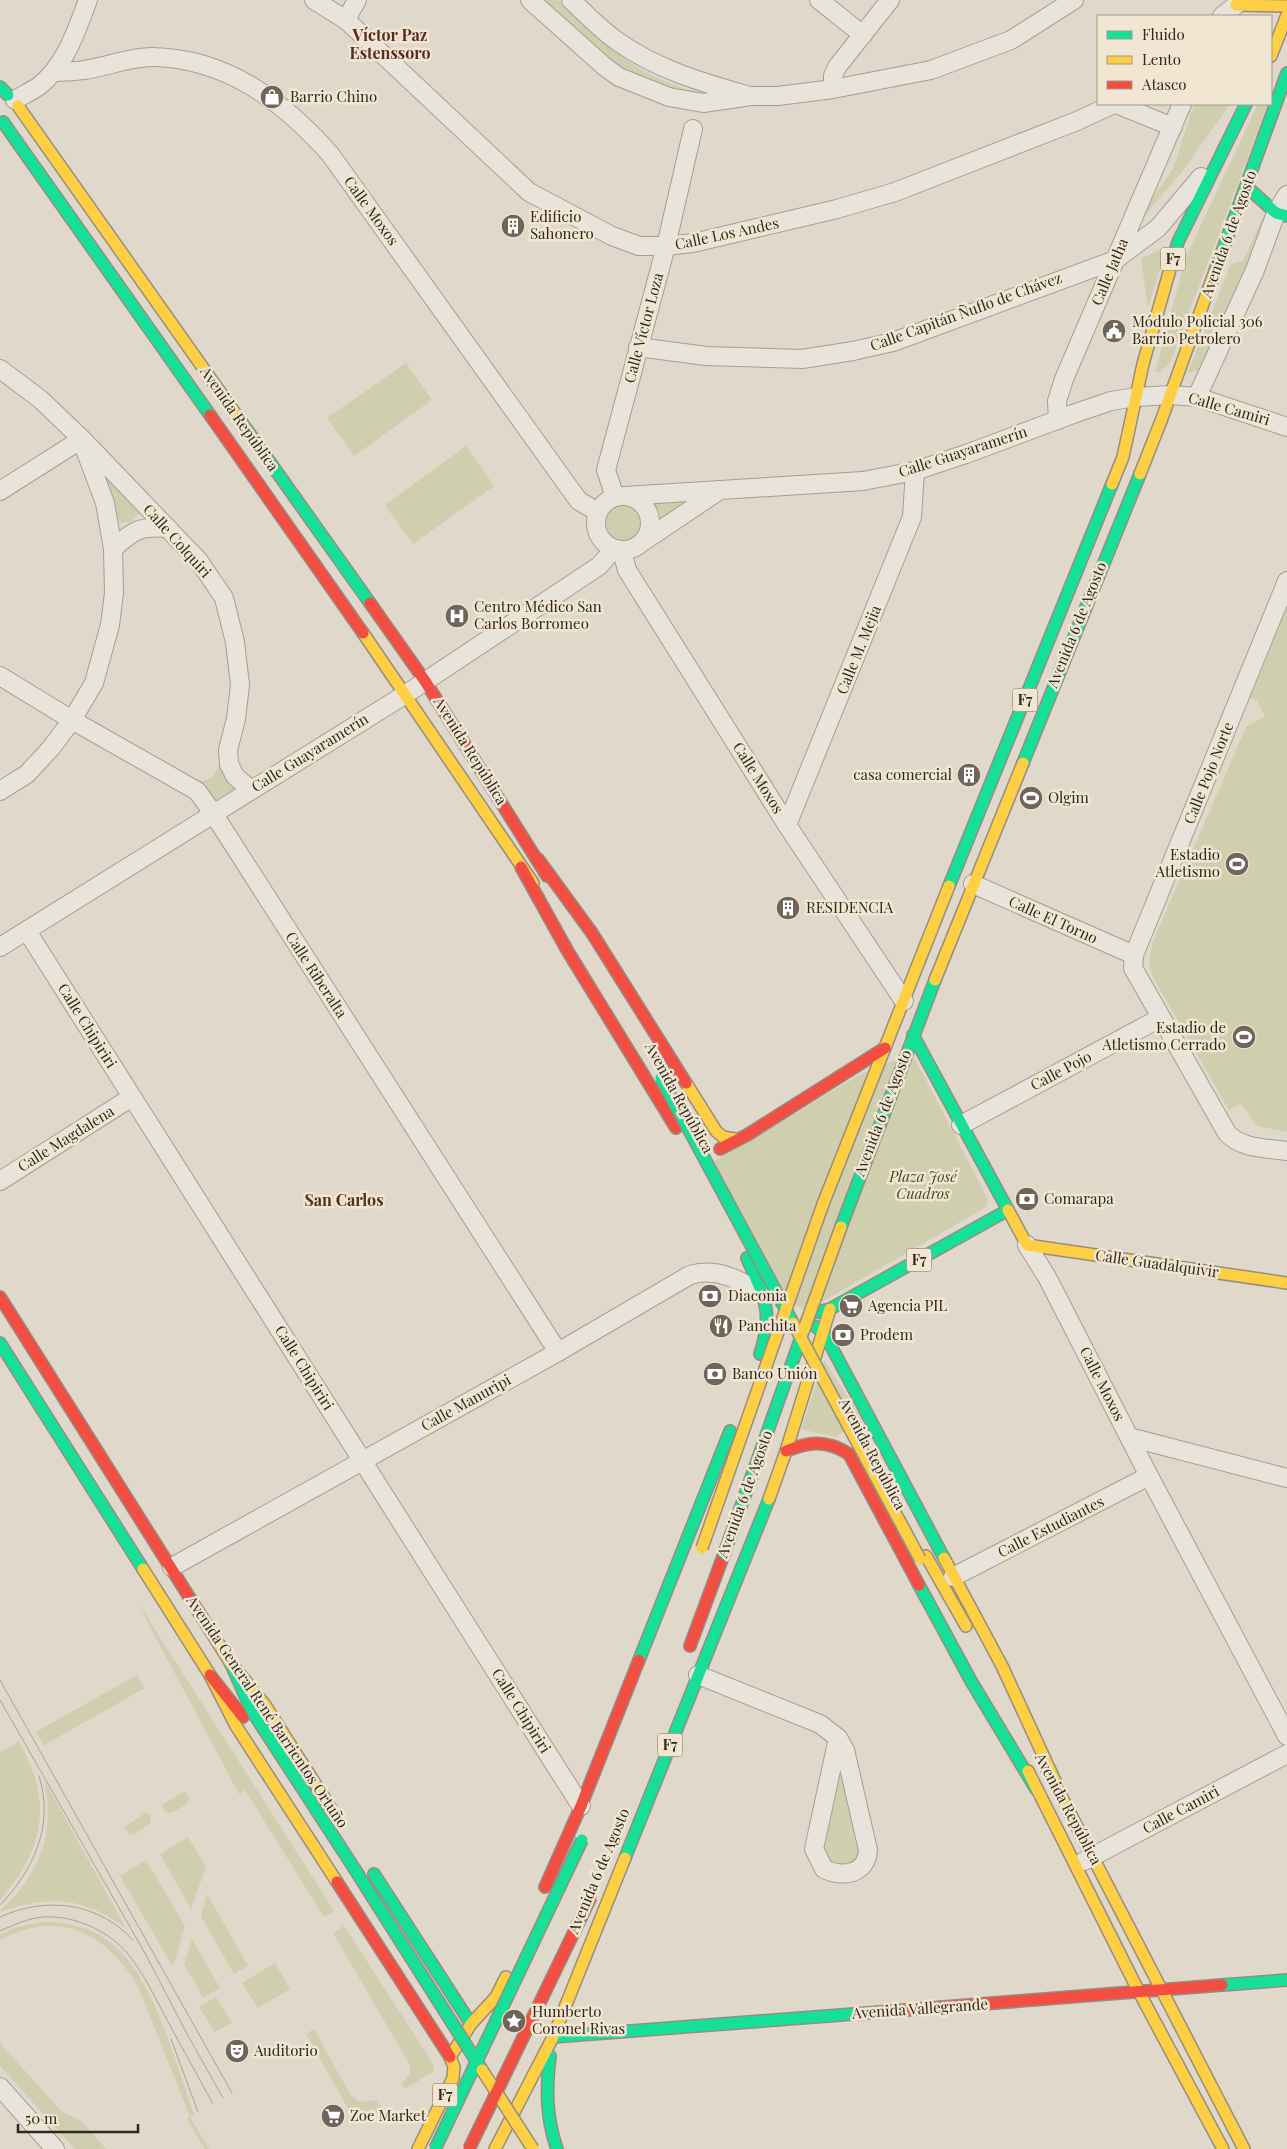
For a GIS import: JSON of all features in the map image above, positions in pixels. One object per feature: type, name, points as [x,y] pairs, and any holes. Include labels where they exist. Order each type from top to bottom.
[{"type":"main road","points":[[1241,3],[1287,6]]},
{"type":"main road","points":[[1272,53],[1287,15]]},
{"type":"main road","name":"Avenida 6 de Agosto","points":[[685,1659],[841,1227],[913,1035],[1170,395],[1247,187],[1287,72]]},
{"type":"main road","points":[[2,121],[14,117],[8,97]]},
{"type":"main road","name":"Avenida República","points":[[8,97],[425,681],[538,859],[661,1074],[923,1558],[1075,1866],[1139,1992],[1223,2149]]},
{"type":"main road","name":"Avenida 6 de Agosto","points":[[700,1553],[823,1204],[1123,457],[1143,364],[1178,242],[1245,105]]},
{"type":"main road","name":"Avenida República","points":[[2,121],[406,694],[608,995]]},
{"type":"main road","points":[[1247,187],[1282,215]]},
{"type":"main road","points":[[538,859],[592,934],[716,1131],[723,1137],[736,1139]]},
{"type":"main road","name":"Avenida República","points":[[521,867],[568,950],[700,1168],[737,1237],[763,1294]]},
{"type":"main road","name":"Calle Moxos","points":[[913,1035],[1027,1245]]},
{"type":"main road","points":[[700,1168],[708,1156],[736,1139],[747,1135],[885,1048]]},
{"type":"main road","name":"F7","points":[[830,1309],[1008,1210]]},
{"type":"main road","name":"Calle Guadalquivir","points":[[1027,1245],[1287,1283]]},
{"type":"main road","points":[[763,1294],[780,1307],[790,1311],[805,1313],[830,1309]]},
{"type":"main road","points":[[543,1894],[581,1806],[767,1334],[769,1322],[763,1294]]},
{"type":"main road","name":"Avenida General René Barrientos Ortuño","points":[[0,1297],[172,1567],[230,1662],[265,1705],[335,1814]]},
{"type":"main road","name":"Avenida 6 de Agosto","points":[[495,2149],[553,2038],[698,1675],[786,1451],[830,1309]]},
{"type":"main road","points":[[767,1334],[778,1325],[791,1321],[808,1322],[824,1333],[1002,1666],[1055,1781]]},
{"type":"main road","name":"Avenida General René Barrientos Ortuño","points":[[0,1343],[210,1674],[236,1726],[450,2057]]},
{"type":"main road","points":[[786,1451],[811,1442],[824,1442],[837,1445],[849,1454],[971,1681],[1036,1789]]},
{"type":"main road","name":"Avenida República","points":[[923,1558],[972,1638]]},
{"type":"main road","points":[[230,1662],[252,1711],[524,2149]]},
{"type":"main road","name":"Avenida República","points":[[991,1670],[1055,1781],[1244,2149]]},
{"type":"main road","points":[[210,1674],[244,1717],[350,1870],[533,2149]]},
{"type":"main road","name":"Avenida 6 de Agosto","points":[[435,2149],[584,1836]]},
{"type":"main road","points":[[368,1864],[482,2043],[499,2096],[496,2126],[490,2149]]},
{"type":"main road","name":"Avenida 6 de Agosto","points":[[469,2149],[593,1892]]},
{"type":"main road","points":[[450,2057],[471,2024],[496,1998],[535,1911]]},
{"type":"main road","name":"Avenida Vallegrande","points":[[553,2038],[1287,1980]]},
{"type":"main road","points":[[553,2038],[546,2077],[547,2107],[551,2135],[557,2149]]},
{"type":"main road","name":"F7","points":[[428,2131],[453,2078],[454,2067],[450,2057]]},
{"type":"main road","points":[[418,2149],[428,2131],[448,2149]]},
{"type":"street","points":[[8,97],[38,86],[54,72],[68,50],[88,0]]},
{"type":"street","name":"Calle Los Andes","points":[[314,0],[346,20],[529,192],[612,236],[639,246],[693,243],[837,209],[895,192],[1077,121],[1113,105]]},
{"type":"street","points":[[346,20],[357,0]]},
{"type":"street","points":[[530,0],[605,68],[627,81],[670,97],[702,103],[751,96],[778,96],[833,89],[931,70],[1011,40],[1074,0]]},
{"type":"street","points":[[571,0],[616,41],[642,57],[685,77],[751,96]]},
{"type":"street","points":[[819,0],[863,35]]},
{"type":"street","points":[[833,89],[833,76],[837,66],[890,0]]},
{"type":"street","points":[[1223,15],[1241,3]]},
{"type":"street","name":"Calle Moxos","points":[[54,72],[84,70],[126,60],[151,57],[180,60],[224,72],[260,90],[296,117],[330,154],[579,501],[598,512]]},
{"type":"street","points":[[1118,105],[1173,127]]},
{"type":"street","name":"Calle Jatha","points":[[1058,420],[1057,401],[1064,379],[1182,105]]},
{"type":"street","name":"Calle Víctor Loza","points":[[620,496],[606,470],[666,246],[693,129]]},
{"type":"street","name":"Calle Capitán Ñuflo de Chávez","points":[[638,347],[706,356],[802,359],[853,351],[893,342],[1115,260],[1158,228],[1199,179],[1232,130]]},
{"type":"street","points":[[1196,397],[1282,215],[1287,195]]},
{"type":"street","name":"Calle Colquiri","points":[[0,369],[40,399],[82,439],[199,561],[224,598],[235,642],[240,685],[236,719],[228,750],[229,764],[235,776],[251,790]]},
{"type":"street","name":"Calle Guayaramerín","points":[[620,496],[863,481],[915,471],[1111,402],[1136,397],[1170,395]]},
{"type":"street","name":"Calle Camiri","points":[[1170,395],[1196,397],[1287,427]]},
{"type":"street","points":[[0,491],[82,439],[105,502],[113,549],[114,593],[110,625],[94,683],[72,720],[51,748],[27,774],[0,791]]},
{"type":"street","name":"Calle M. Mejia","points":[[788,825],[912,518],[915,471]]},
{"type":"street","points":[[644,541],[650,524],[648,512],[640,502],[620,496],[605,503],[598,512],[595,521],[597,534],[605,544],[618,550],[636,547],[720,490]]},
{"type":"street","points":[[113,549],[127,536],[137,530],[148,526],[168,528]]},
{"type":"street","name":"Calle Moxos","points":[[618,550],[627,570],[788,825],[904,1001]]},
{"type":"street","name":"Calle Guayaramerín","points":[[0,947],[406,694],[599,566],[618,550]]},
{"type":"street","name":"Calle Pojo Norte","points":[[1134,955],[1287,581]]},
{"type":"street","name":"Calle Riberalta","points":[[0,676],[72,720],[197,791],[213,813],[558,1352]]},
{"type":"street","name":"Calle El Torno","points":[[973,884],[1134,955]]},
{"type":"street","name":"Calle Chipiriri","points":[[27,930],[581,1806]]},
{"type":"street","points":[[1134,955],[1133,968],[1225,1130],[1233,1140],[1246,1145],[1287,1151]]},
{"type":"street","name":"Calle Pojo","points":[[961,1125],[1160,1018]]},
{"type":"street","name":"Calle Magdalena","points":[[0,1181],[132,1097]]},
{"type":"street","name":"Calle Moxos","points":[[1027,1245],[1046,1277],[1287,1736]]},
{"type":"street","name":"Calle Manuripi","points":[[172,1567],[558,1352],[690,1275],[702,1271],[716,1272],[734,1278],[763,1294]]},
{"type":"street","points":[[1129,1436],[1287,1478]]},
{"type":"street","name":"Calle Estudiantes","points":[[953,1577],[1149,1476]]},
{"type":"street","points":[[698,1675],[820,1724],[838,1738],[845,1750],[868,1850],[868,1860],[862,1868],[853,1872],[833,1874],[824,1869],[814,1849],[838,1738]]},
{"type":"street","name":"Calle Camiri","points":[[1075,1866],[1287,1754]]},
{"type":"street","points":[[0,2087],[55,2149]]},
{"type":"green space","points":[[540,0],[558,0],[615,52],[646,72],[683,88],[725,94],[685,95],[617,71]]},
{"type":"green space","points":[[1194,105],[1229,105],[1181,173],[1144,216],[1146,207],[1173,169]]},
{"type":"green space","points":[[1258,105],[1268,105],[1170,363],[1160,372],[1155,372],[1186,257]]},
{"type":"green space","points":[[1264,215],[1268,216],[1203,364],[1198,370],[1187,374],[1231,264],[1243,261]]},
{"type":"green space","points":[[1167,246],[1148,307],[1141,259]]},
{"type":"green space","points":[[406,363],[432,400],[354,456],[327,418]]},
{"type":"green space","points":[[466,446],[494,486],[413,544],[385,505]]},
{"type":"green space","points":[[104,471],[138,507],[139,514],[130,522],[121,523],[117,519],[101,473]]},
{"type":"green space","points":[[695,497],[659,521],[653,501]]},
{"type":"green space","points":[[623,502],[638,508],[644,523],[638,538],[623,544],[608,538],[602,523],[608,508]]},
{"type":"green space","name":"Estadio Atletismo","points":[[1287,608],[1287,1132],[1257,1126],[1240,1103],[1229,1110],[1155,981],[1149,966],[1152,944],[1246,727],[1265,716],[1257,701],[1250,698]]},
{"type":"green space","points":[[219,765],[231,782],[241,791],[217,805],[195,782],[210,778]]},
{"type":"green space","name":"Plaza José Cuadros","points":[[912,1053],[988,1199],[986,1207],[808,1310],[776,1298],[703,1168],[863,1073]]},
{"type":"green space","points":[[824,1360],[863,1421],[835,1437],[801,1429]]},
{"type":"green space","points":[[136,1600],[334,1911],[324,1917],[245,1790],[239,1794]]},
{"type":"green space","points":[[137,1675],[145,1688],[44,1745],[36,1732]]},
{"type":"green space","points":[[19,1741],[37,1785],[40,1805],[39,1824],[35,1843],[27,1862],[0,1900],[0,1753]]},
{"type":"green space","points":[[840,1756],[861,1850],[856,1862],[842,1867],[828,1862],[823,1849]]},
{"type":"green space","points":[[44,1780],[126,1928],[95,1910],[66,1902],[35,1903],[0,1912],[26,1882],[45,1841],[48,1812]]},
{"type":"green space","points":[[185,1791],[189,1798],[187,1804],[171,1813],[165,1811],[162,1805]]},
{"type":"green space","points":[[147,1812],[151,1819],[149,1824],[134,1835],[128,1833],[124,1827]]},
{"type":"green space","points":[[188,1837],[206,1867],[191,1909],[160,1854]]},
{"type":"green space","points":[[146,1860],[185,1926],[173,1967],[120,1876]]},
{"type":"green space","points":[[207,1894],[248,1966],[234,1974],[201,1916]]},
{"type":"green space","points":[[44,1922],[73,1925],[91,1931],[115,1946],[129,1962],[142,1981],[163,2025],[194,2114],[190,2117],[209,2149],[205,2149],[187,2118],[190,2116],[138,1986],[126,1967],[112,1952],[96,1940],[79,1931],[61,1927],[42,1926],[21,1931],[0,1940],[0,1935],[17,1927]]},
{"type":"green space","points":[[344,1926],[432,2062],[434,2071],[405,2089],[402,2084],[410,2073],[410,2065],[333,1933]]},
{"type":"green space","points":[[192,1939],[220,1988],[203,1997],[184,1964]]},
{"type":"green space","points":[[275,1963],[290,1989],[258,2008],[242,1983]]},
{"type":"green space","points":[[216,1997],[232,2023],[215,2032],[199,2007]]},
{"type":"green space","points":[[314,2029],[351,2096],[360,2102],[377,2100],[383,2109],[377,2113],[374,2108],[354,2119],[306,2034]]},
{"type":"green space","points":[[0,2043],[61,2111],[81,2121],[106,2149],[75,2149],[0,2066]]},
{"type":"tram line","points":[[0,1680],[232,2093]]},
{"type":"tram line","points":[[0,1700],[146,1955],[223,2098]]},
{"type":"tram line","points":[[0,1905],[22,1877],[38,1846],[44,1812],[39,1776]]},
{"type":"tram line","points":[[0,1917],[17,1910],[35,1906],[71,1906],[88,1910],[104,1917],[133,1940]]},
{"type":"tram line","points":[[0,1931],[32,1919],[55,1917],[90,1926],[111,1938],[128,1954],[144,1978],[213,2104]]},
{"type":"tram line","points":[[171,2039],[198,2112]]},
{"type":"traffic: fast","points":[[1215,271],[1287,73]]},
{"type":"traffic: fast","points":[[0,87],[8,95]]},
{"type":"traffic: fast","points":[[1174,255],[1178,242],[1246,105]]},
{"type":"traffic: fast","points":[[3,122],[210,415]]},
{"type":"traffic: fast","points":[[1247,187],[1276,213],[1287,216]]},
{"type":"traffic: fast","points":[[242,423],[370,603]]},
{"type":"traffic: fast","points":[[1023,763],[1140,474]]},
{"type":"traffic: fast","points":[[949,886],[1112,484]]},
{"type":"traffic: fast","points":[[841,1227],[935,980]]},
{"type":"traffic: fast","points":[[813,1313],[830,1309],[1008,1210],[913,1035]]},
{"type":"traffic: fast","points":[[661,1078],[793,1323]]},
{"type":"traffic: fast","points":[[747,1258],[762,1294],[767,1315],[760,1354]]},
{"type":"traffic: fast","points":[[816,1327],[824,1333],[944,1558]]},
{"type":"traffic: fast","points":[[724,1554],[803,1332]]},
{"type":"traffic: fast","points":[[0,1343],[143,1569]]},
{"type":"traffic: fast","points":[[639,1660],[730,1431]]},
{"type":"traffic: fast","points":[[625,1858],[769,1499]]},
{"type":"traffic: fast","points":[[919,1585],[971,1681],[1036,1789]]},
{"type":"traffic: fast","points":[[230,1662],[252,1711],[354,1868]]},
{"type":"traffic: fast","points":[[435,2149],[582,1840]]},
{"type":"traffic: fast","points":[[354,1868],[482,2070]]},
{"type":"traffic: fast","points":[[374,1874],[471,2024]]},
{"type":"traffic: fast","points":[[1222,1985],[1287,1980]]},
{"type":"traffic: fast","points":[[553,2037],[880,2012]]},
{"type":"traffic: fast","points":[[550,2056],[548,2103],[553,2137],[557,2149]]},
{"type":"traffic: slow","points":[[1239,0],[1236,5],[1287,6]]},
{"type":"traffic: slow","points":[[1272,53],[1287,15]]},
{"type":"traffic: slow","points":[[18,106],[242,423]]},
{"type":"traffic: slow","points":[[1112,484],[1123,457],[1143,364],[1174,255]]},
{"type":"traffic: slow","points":[[1140,474],[1215,271]]},
{"type":"traffic: slow","points":[[363,633],[533,883]]},
{"type":"traffic: slow","points":[[935,980],[1023,763]]},
{"type":"traffic: slow","points":[[823,1204],[949,886]]},
{"type":"traffic: slow","points":[[686,1083],[716,1131],[723,1137],[735,1139]]},
{"type":"traffic: slow","points":[[702,1548],[823,1204]]},
{"type":"traffic: slow","points":[[1008,1210],[1027,1245],[1287,1283]]},
{"type":"traffic: slow","points":[[803,1332],[841,1227]]},
{"type":"traffic: slow","points":[[769,1499],[786,1451],[830,1309]]},
{"type":"traffic: slow","points":[[793,1323],[920,1559]]},
{"type":"traffic: slow","points":[[926,1556],[966,1626]]},
{"type":"traffic: slow","points":[[944,1558],[1002,1666],[1055,1781]]},
{"type":"traffic: slow","points":[[143,1569],[210,1675],[236,1726],[337,1882]]},
{"type":"traffic: slow","points":[[210,1630],[230,1662],[265,1705],[330,1807]]},
{"type":"traffic: slow","points":[[1044,1763],[1244,2149]]},
{"type":"traffic: slow","points":[[1028,1771],[1139,1992],[1223,2149]]},
{"type":"traffic: slow","points":[[495,2149],[553,2037],[625,1858]]},
{"type":"traffic: slow","points":[[418,2149],[453,2078],[454,2067],[450,2057],[471,2024],[496,1997],[506,1977]]},
{"type":"traffic: slow","points":[[482,2070],[533,2149]]},
{"type":"traffic: jam","points":[[210,415],[363,633]]},
{"type":"traffic: jam","points":[[370,603],[425,681],[547,876]]},
{"type":"traffic: jam","points":[[538,859],[592,933],[686,1083]]},
{"type":"traffic: jam","points":[[521,867],[567,950],[676,1128]]},
{"type":"traffic: jam","points":[[720,1149],[747,1135],[885,1048]]},
{"type":"traffic: jam","points":[[0,1297],[210,1630]]},
{"type":"traffic: jam","points":[[786,1451],[803,1445],[826,1444],[849,1454],[919,1585]]},
{"type":"traffic: jam","points":[[690,1646],[724,1554]]},
{"type":"traffic: jam","points":[[545,1887],[581,1806],[639,1660]]},
{"type":"traffic: jam","points":[[210,1675],[243,1717]]},
{"type":"traffic: jam","points":[[337,1882],[450,2057]]},
{"type":"traffic: jam","points":[[469,2149],[591,1897]]},
{"type":"traffic: jam","points":[[880,2012],[1222,1985]]},
{"type":"place","name":"Barrio Chino","points":[[272,97]]},
{"type":"place","name":"Edificio Sahonero","points":[[513,226]]},
{"type":"place","name":"Módulo Policial 306 Barrio Petrolero","points":[[1114,331]]},
{"type":"place","name":"Centro Médico San Carlos Borromeo","points":[[457,616]]},
{"type":"place","name":"casa comercial","points":[[969,775]]},
{"type":"place","name":"Olgim","points":[[1031,798]]},
{"type":"place","name":"Estadio Atletismo","points":[[1237,864]]},
{"type":"place","name":"RESIDENCIA","points":[[788,908]]},
{"type":"place","name":"Estadio de Atletismo Cerrado","points":[[1244,1037]]},
{"type":"place","name":"Comarapa","points":[[1027,1199]]},
{"type":"place","name":"Diaconia","points":[[710,1296]]},
{"type":"place","name":"Agencia PIL","points":[[851,1306]]},
{"type":"place","name":"Panchita","points":[[721,1326]]},
{"type":"place","name":"Prodem","points":[[843,1335]]},
{"type":"place","name":"Banco Unión","points":[[715,1374]]},
{"type":"place","name":"Humberto Coronel Rivas","points":[[514,2021]]},
{"type":"place","name":"Auditorio","points":[[237,2051]]},
{"type":"place","name":"Zoe Market","points":[[333,2116]]},
{"type":"district","name":"Víctor Paz Estenssoro","points":[[390,44]]},
{"type":"district","name":"San Carlos","points":[[344,1200]]}]
